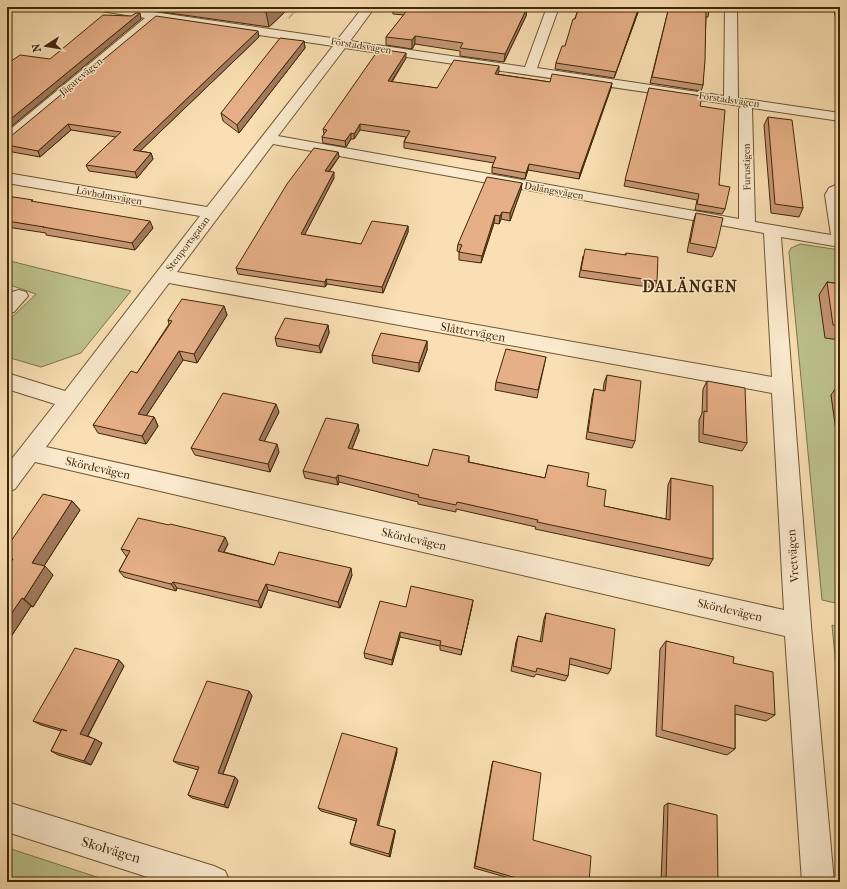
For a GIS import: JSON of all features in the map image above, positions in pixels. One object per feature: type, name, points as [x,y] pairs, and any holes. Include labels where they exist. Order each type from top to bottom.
[{"type":"street","name":"Förstadsvägen","points":[[95,7],[840,117]]},
{"type":"street","name":"Stenportsgatan","points":[[7,482],[369,7]]},
{"type":"street","points":[[530,71],[553,7]]},
{"type":"street","points":[[731,7],[731,100]]},
{"type":"street","name":"Jägarevägen","points":[[7,139],[154,16]]},
{"type":"street","name":"Furustigen","points":[[746,109],[747,225]]},
{"type":"street","name":"Dalängsvägen","points":[[268,140],[840,242]]},
{"type":"street","name":"Lövholmsvägen","points":[[7,178],[212,213]]},
{"type":"street","points":[[840,188],[834,191],[833,195],[840,238]]},
{"type":"street","name":"Vretvägen","points":[[772,229],[798,626],[818,882]]},
{"type":"street","name":"Slåttervägen","points":[[164,276],[782,387]]},
{"type":"street","points":[[7,381],[69,400]]},
{"type":"street","name":"Skördevägen","points":[[30,452],[798,626]]},
{"type":"street","name":"Skolvägen","points":[[7,818],[214,882]]},
{"type":"green space","points":[[800,244],[840,250],[840,396],[831,395],[840,453],[840,604],[822,600],[789,252],[791,248]]},
{"type":"green space","points":[[7,261],[131,291],[81,353],[41,367],[7,357],[7,322],[36,294],[7,284]]},
{"type":"green space","points":[[832,625],[840,627],[840,709]]},
{"type":"green space","points":[[8,848],[112,882],[7,882]]},
{"type":"building","points":[[233,7],[271,7],[266,12]]},
{"type":"building","points":[[405,7],[527,8],[505,54],[460,48],[463,43],[415,36],[412,40],[386,37],[409,8]]},
{"type":"building","points":[[579,7],[639,7],[616,72],[556,63],[562,46],[565,46],[573,19],[575,19]]},
{"type":"building","points":[[669,7],[710,7],[709,11],[706,11],[703,85],[652,77]]},
{"type":"building","points":[[837,7],[840,7],[840,23]]},
{"type":"building","points":[[136,13],[140,13],[7,122],[7,64],[20,55],[50,59],[103,15],[131,16]]},
{"type":"building","points":[[156,16],[258,31],[133,150],[151,153],[135,172],[86,165],[121,132],[68,124],[38,151],[7,145],[7,138]]},
{"type":"building","points":[[280,38],[304,41],[237,125],[221,113]]},
{"type":"building","points":[[379,49],[406,53],[388,81],[437,88],[454,60],[499,66],[495,74],[550,82],[552,74],[612,83],[580,173],[529,164],[526,173],[492,167],[496,157],[404,142],[410,131],[360,124],[354,134],[351,133],[345,141],[322,137],[327,130],[323,129]]},
{"type":"building","points":[[649,88],[702,96],[700,106],[725,110],[719,185],[730,187],[725,209],[697,204],[699,194],[625,180]]},
{"type":"building","points":[[768,117],[792,120],[803,208],[775,204]]},
{"type":"building","points":[[314,148],[338,152],[325,171],[334,172],[301,234],[361,244],[372,221],[408,226],[382,287],[326,279],[325,282],[236,268],[287,184]]},
{"type":"building","points":[[487,177],[522,183],[510,213],[502,212],[500,216],[495,215],[482,256],[459,252],[462,245],[458,244]]},
{"type":"building","points":[[7,196],[150,221],[132,243],[7,221]]},
{"type":"building","points":[[696,213],[723,218],[716,248],[690,243]]},
{"type":"building","points":[[585,249],[626,255],[626,253],[658,257],[657,281],[581,270]]},
{"type":"building","points":[[827,282],[840,284],[840,326],[833,325]]},
{"type":"building","points":[[182,299],[224,306],[194,354],[179,351],[138,414],[154,417],[142,436],[93,425],[131,371],[137,373],[172,321],[168,320]]},
{"type":"building","points":[[285,318],[328,325],[319,346],[275,338]]},
{"type":"building","points":[[381,333],[427,341],[419,363],[372,355]]},
{"type":"building","points":[[506,349],[546,357],[538,390],[496,382]]},
{"type":"building","points":[[607,375],[641,381],[635,441],[588,432],[594,389],[605,391]]},
{"type":"building","points":[[707,381],[745,388],[747,443],[703,434],[704,411],[707,412]]},
{"type":"building","points":[[223,393],[276,404],[259,440],[277,444],[268,464],[191,448]]},
{"type":"building","points":[[326,418],[358,424],[348,448],[428,466],[433,449],[469,456],[468,462],[545,478],[548,465],[589,473],[587,486],[606,490],[604,506],[670,520],[671,478],[713,486],[713,559],[537,522],[538,520],[457,502],[456,505],[418,497],[419,495],[338,475],[336,478],[303,471]]},
{"type":"building","points":[[43,494],[72,501],[32,563],[45,566],[24,599],[22,598],[7,620],[7,568],[13,559],[7,557],[7,547]]},
{"type":"building","points":[[138,518],[225,537],[218,551],[274,565],[279,552],[351,568],[338,602],[266,584],[258,601],[173,582],[171,584],[119,571],[130,551],[121,549]]},
{"type":"building","points":[[411,586],[473,600],[462,650],[440,645],[441,641],[400,632],[392,660],[364,653],[380,601],[406,607]]},
{"type":"building","points":[[546,613],[615,629],[611,669],[570,658],[568,676],[537,668],[536,672],[513,666],[518,636],[542,642]]},
{"type":"building","points":[[666,641],[734,657],[733,663],[773,672],[775,715],[735,705],[735,749],[662,730]]},
{"type":"building","points":[[75,648],[119,660],[80,734],[95,739],[84,761],[51,751],[62,729],[33,721]]},
{"type":"building","points":[[207,681],[249,691],[218,773],[235,777],[224,805],[188,795],[199,767],[173,761]]},
{"type":"building","points":[[342,733],[397,748],[377,825],[395,830],[389,854],[350,843],[357,819],[318,808]]},
{"type":"building","points":[[493,761],[541,773],[533,840],[591,856],[589,882],[527,882],[475,866]]},
{"type":"building","points":[[668,803],[717,815],[718,882],[666,882]]},
{"type":"district","name":"DALÄNGEN","points":[[690,286]]}]
